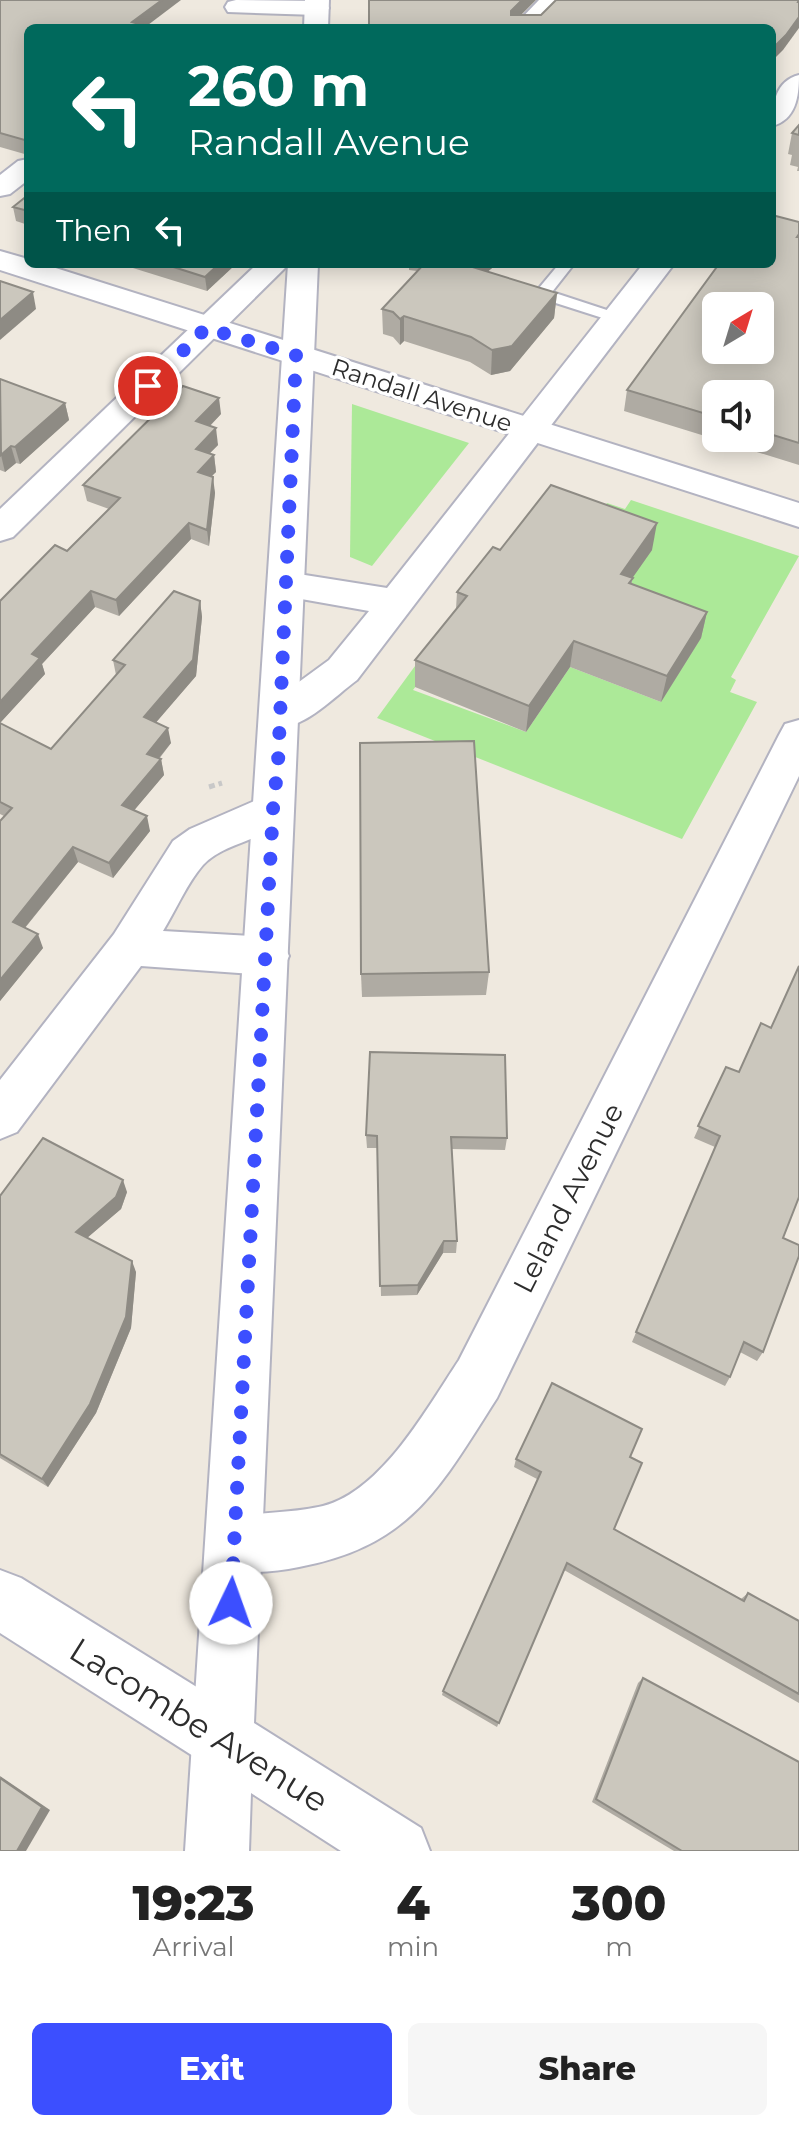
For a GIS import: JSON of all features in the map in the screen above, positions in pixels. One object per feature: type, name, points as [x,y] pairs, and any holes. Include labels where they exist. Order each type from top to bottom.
[{"type":"street","points":[[528,24],[553,0]]},
{"type":"street","points":[[234,9],[316,12]]},
{"type":"street","points":[[776,113],[799,83]]},
{"type":"street","points":[[0,188],[24,170]]},
{"type":"street","name":"Randall Avenue","points":[[0,260],[24,268]]},
{"type":"street","name":"Randall Avenue","points":[[24,268],[799,515]]},
{"type":"street","points":[[0,529],[270,268]]},
{"type":"street","points":[[217,1851],[303,268]]},
{"type":"street","points":[[280,716],[343,670],[656,268]]},
{"type":"street","points":[[286,585],[396,602]]},
{"type":"street","name":"Leland Avenue","points":[[234,1544],[287,1541],[335,1532],[383,1504],[419,1470],[478,1379],[799,735]]},
{"type":"street","points":[[0,1117],[130,947],[188,853],[205,841],[273,809]]},
{"type":"street","points":[[130,947],[267,956]]},
{"type":"street","name":"Lacombe Avenue","points":[[0,1599],[398,1851]]},
{"type":"lane","points":[[564,268],[542,294],[617,318]]},
{"type":"path","points":[[209,787],[222,783]]},
{"type":"green space","points":[[352,404],[469,443],[372,566],[350,557]]},
{"type":"green space","points":[[631,500],[799,556],[731,677],[736,680],[730,692],[757,702],[682,839],[377,718],[426,651],[439,656],[413,690],[526,732],[570,667],[661,702],[590,527],[607,503],[625,509]]},
{"type":"building","points":[[0,0],[162,0],[132,22],[139,24],[24,24],[24,140],[0,133]]},
{"type":"building","points":[[369,0],[522,0],[511,15],[541,15],[556,0],[799,0],[799,17],[776,45],[776,24],[369,24]]},
{"type":"building","points":[[24,198],[24,210],[13,207]]},
{"type":"building","points":[[776,216],[799,222],[799,443],[774,435],[774,380],[702,380],[702,413],[627,390],[716,268],[776,268]]},
{"type":"building","points":[[177,268],[215,268],[205,277]]},
{"type":"building","points":[[420,268],[476,268],[557,293],[512,346],[492,350],[471,337],[404,316],[400,319],[393,312],[382,309]]},
{"type":"building","points":[[0,281],[33,292],[0,320]]},
{"type":"building","points":[[0,379],[65,403],[15,447],[11,446],[1,455]]},
{"type":"building","points":[[183,386],[219,398],[196,421],[216,428],[196,449],[214,455],[198,472],[213,477],[207,530],[189,523],[116,600],[91,591],[32,654],[40,658],[0,702],[0,601],[55,545],[67,551],[120,498],[83,485]]},
{"type":"building","points":[[551,485],[657,523],[621,574],[633,578],[629,583],[707,612],[667,676],[574,641],[529,706],[415,660],[467,596],[457,592],[493,547],[500,550]]},
{"type":"building","points":[[174,591],[200,601],[193,660],[144,717],[168,728],[147,754],[161,759],[122,805],[147,816],[109,863],[73,847],[13,922],[38,934],[0,980],[0,821],[12,808],[0,802],[0,723],[51,749],[125,665],[113,660]]},
{"type":"building","points":[[474,741],[489,972],[361,974],[360,743]]},
{"type":"building","points":[[799,966],[799,1197],[783,1238],[799,1245],[799,1256],[763,1352],[744,1342],[730,1377],[636,1332],[720,1136],[698,1126],[726,1067],[739,1072],[761,1023],[771,1028]]},
{"type":"building","points":[[370,1052],[505,1055],[507,1138],[451,1137],[457,1241],[444,1241],[418,1285],[380,1286],[377,1136],[366,1135]]},
{"type":"building","points":[[43,1138],[123,1180],[116,1197],[76,1232],[132,1261],[126,1317],[90,1404],[42,1479],[0,1454],[0,1196]]},
{"type":"building","points":[[552,1383],[642,1429],[630,1457],[642,1463],[614,1529],[744,1601],[748,1593],[799,1621],[799,1694],[567,1563],[499,1723],[443,1691],[541,1472],[516,1459]]},
{"type":"building","points":[[643,1678],[799,1762],[799,1851],[682,1851],[596,1799]]},
{"type":"building","points":[[0,1778],[42,1807],[17,1851],[0,1851]]},
{"type":"route","points":[[148,386],[206,328],[296,355],[278,763],[273,809],[231,1603]]}]
